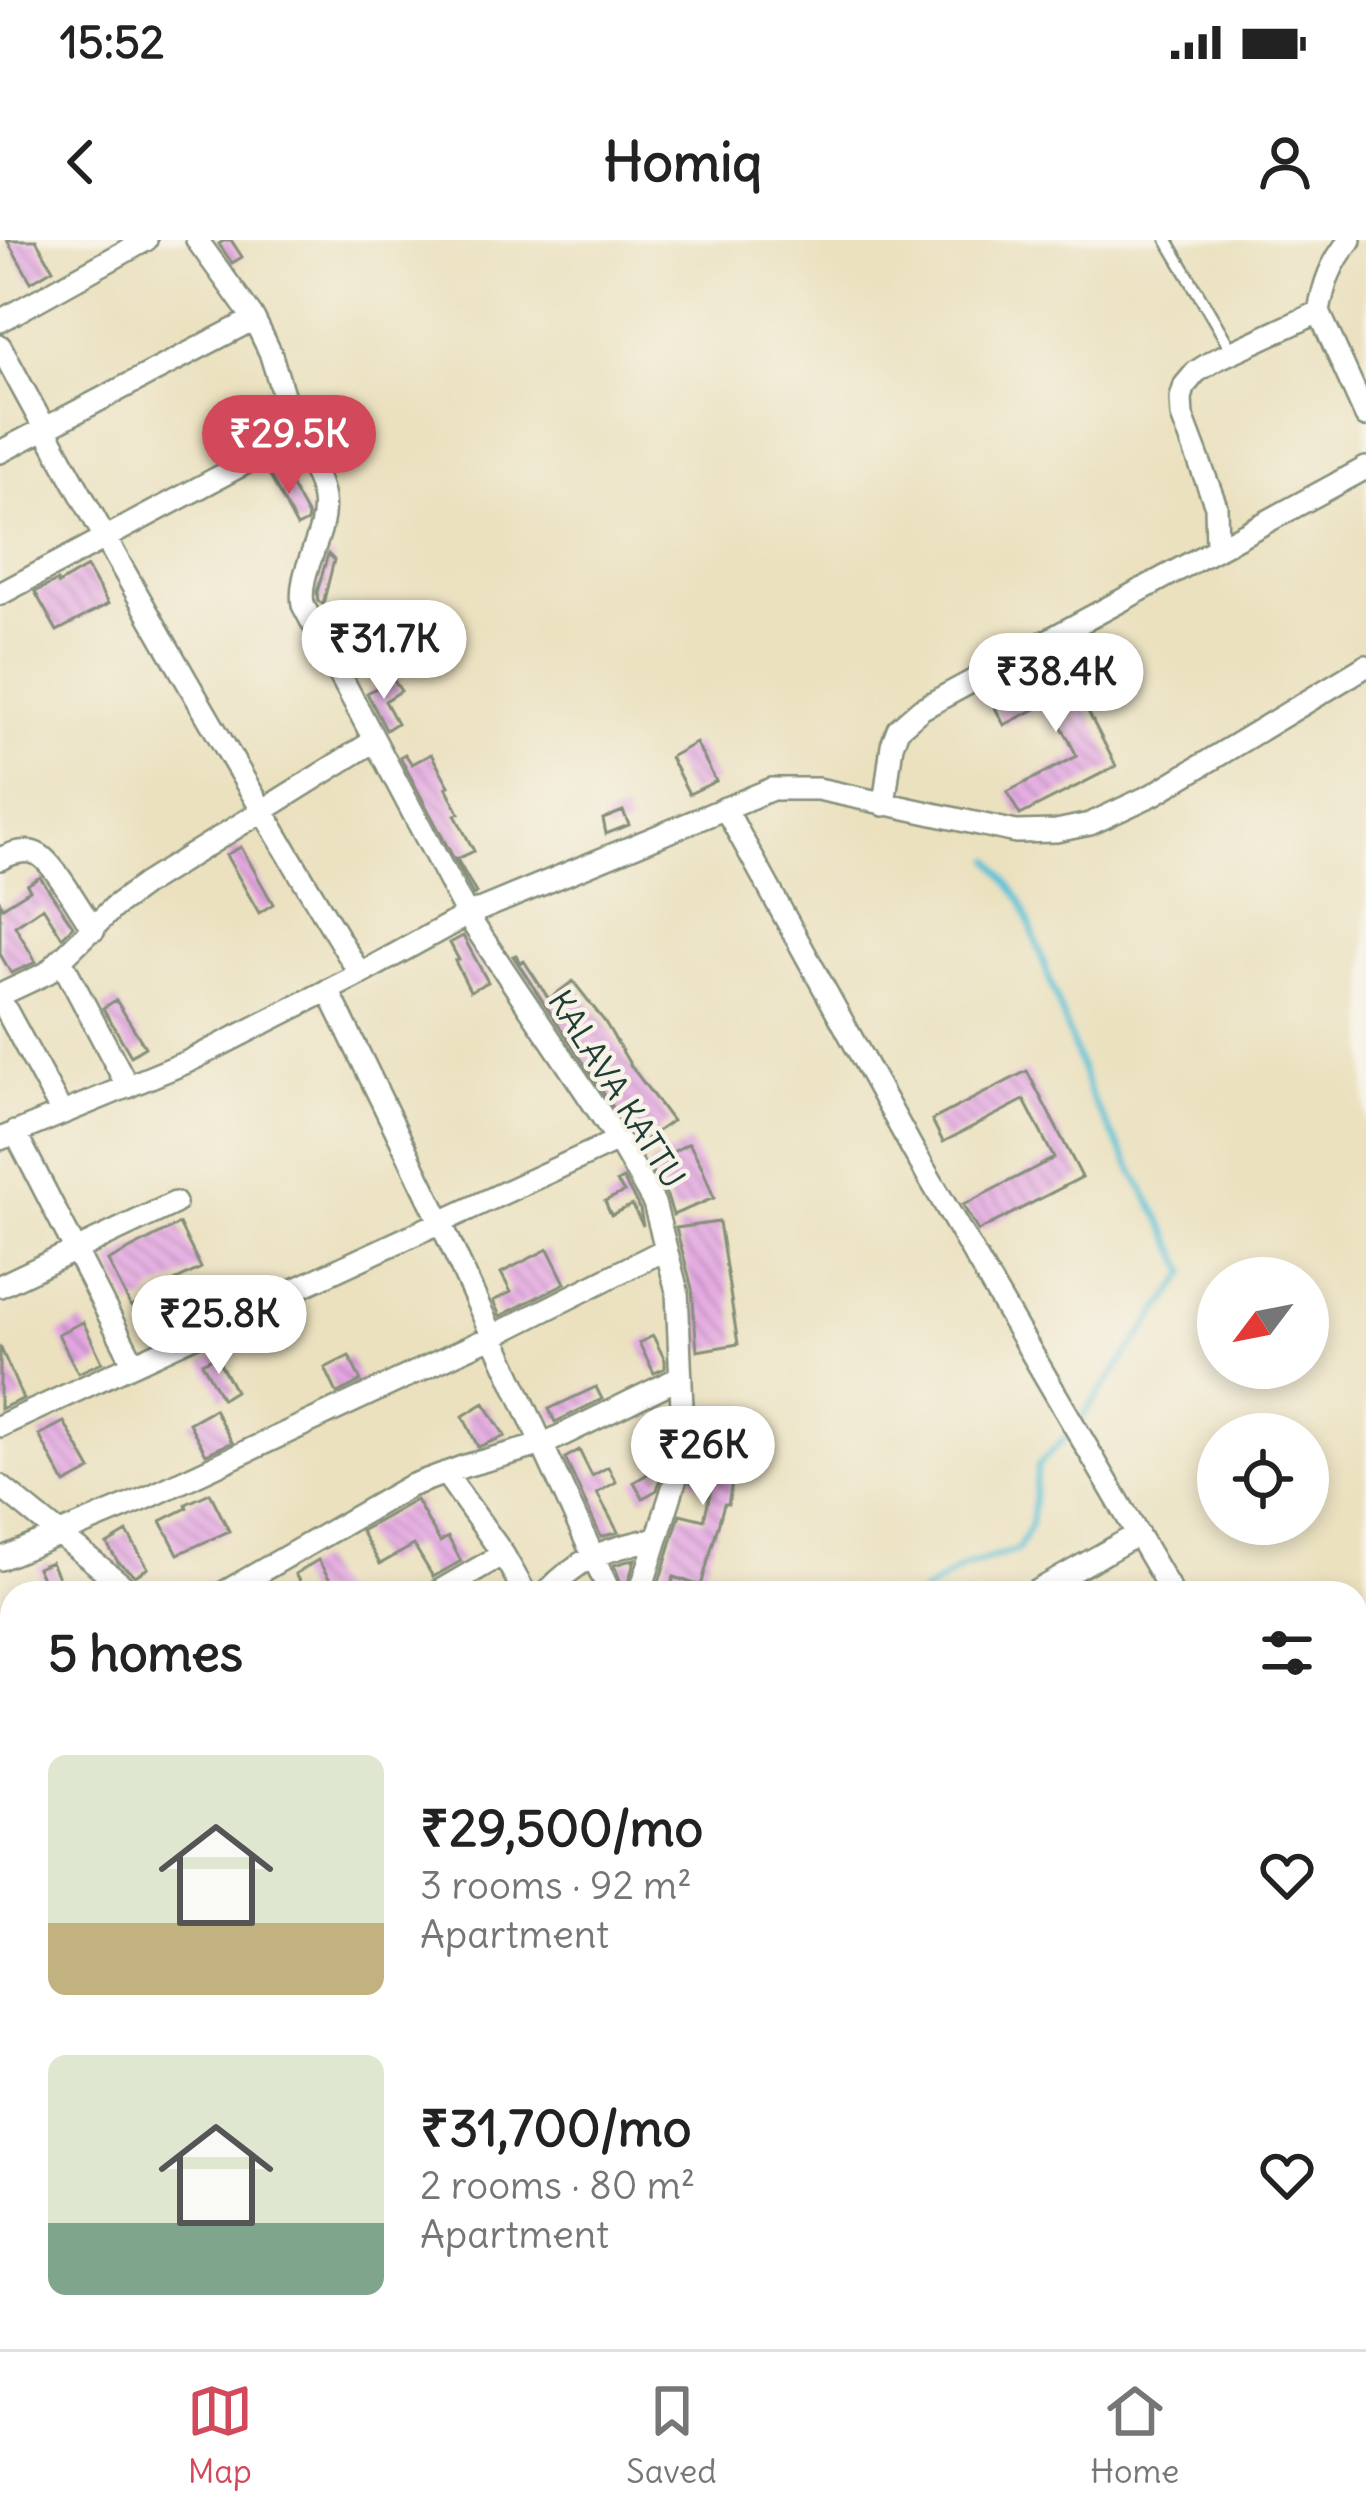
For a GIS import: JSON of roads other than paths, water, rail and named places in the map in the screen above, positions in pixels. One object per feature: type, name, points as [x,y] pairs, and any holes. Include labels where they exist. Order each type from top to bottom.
[{"type":"street","points":[[0,321],[146,240]]},
{"type":"street","name":"KALAVA KATTU","points":[[197,240],[254,319],[323,499],[322,525],[301,592],[303,605],[467,914],[618,1140],[654,1203],[677,1291],[683,1430],[678,1472],[643,1581]]},
{"type":"street","points":[[1350,240],[1324,280],[1318,312],[1366,416]]},
{"type":"street","points":[[1217,547],[1216,506],[1182,416],[1185,385],[1232,352],[1318,312]]},
{"type":"street","points":[[0,452],[254,319]]},
{"type":"street","points":[[0,346],[103,538],[360,974]]},
{"type":"street","points":[[0,594],[296,436]]},
{"type":"street","points":[[884,805],[898,729],[920,709],[1366,468]]},
{"type":"street","points":[[134,1364],[76,1251],[8,1135],[187,1062],[467,914],[772,790],[818,789],[1016,832],[1090,824],[1154,794],[1366,666]]},
{"type":"street","points":[[62,1113],[0,997],[47,973],[115,906],[145,884],[374,741]]},
{"type":"street","points":[[725,808],[913,1150],[1165,1581]]},
{"type":"street","points":[[0,859],[22,852],[39,855],[94,929]]},
{"type":"street","points":[[61,960],[128,1087]]},
{"type":"street","points":[[328,990],[441,1222],[605,1581]]},
{"type":"street","points":[[0,1426],[618,1140]]},
{"type":"street","points":[[0,1286],[175,1203]]},
{"type":"street","points":[[0,1559],[171,1487],[494,1336],[666,1249]]},
{"type":"street","points":[[243,1581],[410,1486],[544,1444],[681,1377]]},
{"type":"street","points":[[445,1473],[518,1581]]},
{"type":"street","points":[[0,1486],[117,1581]]},
{"type":"street","points":[[1055,1581],[1138,1534]]},
{"type":"street","points":[[557,1581],[594,1554],[656,1538]]},
{"type":"street","points":[[456,1581],[502,1554]]},
{"type":"lane","points":[[1167,240],[1232,352]]},
{"type":"waterway","points":[[992,860],[1022,902],[1092,1099],[1187,1272],[1078,1423]]},
{"type":"waterway","points":[[941,1581],[965,1566],[1018,1550],[1031,1524],[1038,1465],[1070,1433]]}]
